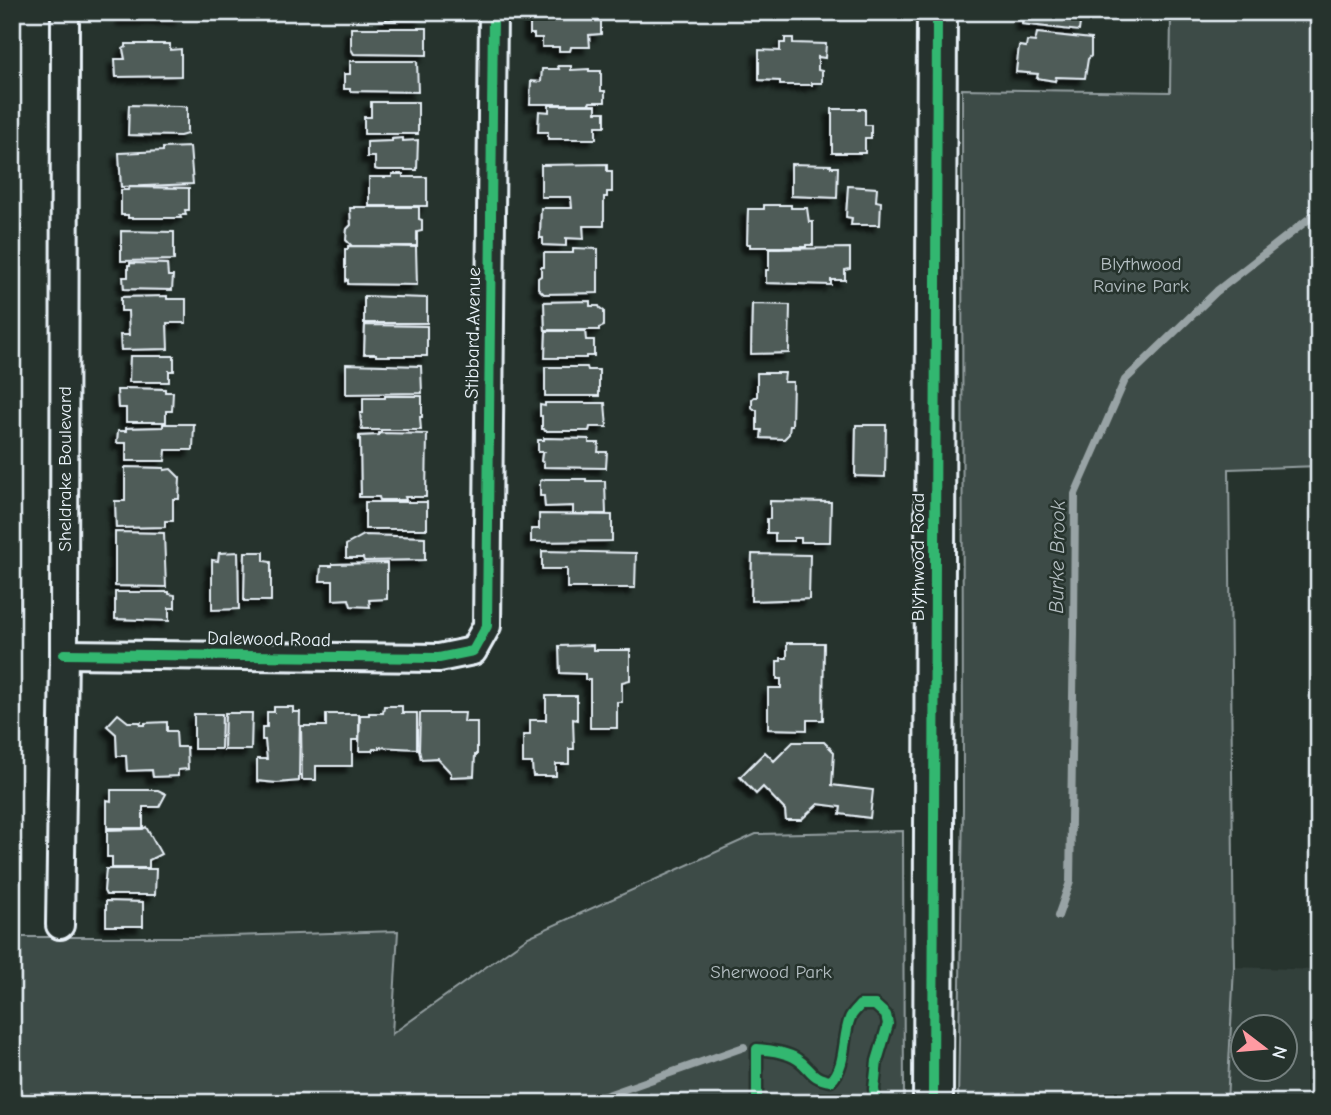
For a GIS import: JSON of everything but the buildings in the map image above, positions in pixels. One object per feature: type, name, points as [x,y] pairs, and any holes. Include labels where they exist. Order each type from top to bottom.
[{"type":"street","name":"Sheldrake Boulevard","points":[[60,925],[64,654],[65,12]]},
{"type":"street","name":"Stibbard Avenue","points":[[474,651],[487,626],[493,12]]},
{"type":"street","name":"Blythwood Road","points":[[933,1103],[937,12]]},
{"type":"street","name":"Dalewood Road","points":[[64,654],[439,658],[474,651]]},
{"type":"shaded area","points":[[1234,967],[1319,970],[1319,1103],[1227,1103],[1230,1045],[1230,1084],[1300,1084],[1300,1014],[1232,1014]]},
{"type":"green space","name":"Blythwood Ravine Park","points":[[1171,12],[1319,12],[1319,466],[1229,469],[1234,967],[1227,1103],[958,1103],[963,807],[962,89],[1170,92]]},
{"type":"green space","points":[[12,544],[20,544],[20,614],[12,614]]},
{"type":"green space","name":"Sherwood Park","points":[[903,831],[904,1103],[12,1103],[12,937],[195,937],[398,931],[392,1034],[528,937],[756,834]]},
{"type":"waterway","name":"Burke Brook","points":[[1058,916],[1070,882],[1075,494],[1125,380],[1217,291],[1319,211]]},
{"type":"waterway","name":"Burke Brook","points":[[585,1103],[744,1047]]},
{"type":"cycle path","points":[[64,654],[439,658],[473,651],[487,626],[493,12]]},
{"type":"cycle path","points":[[933,1103],[937,12]]},
{"type":"cycle path","points":[[757,1103],[757,1049],[793,1057],[815,1075],[831,1081],[840,1067],[850,1018],[860,1005],[875,1005],[886,1015],[888,1024],[877,1061],[874,1089],[876,1103]]}]
